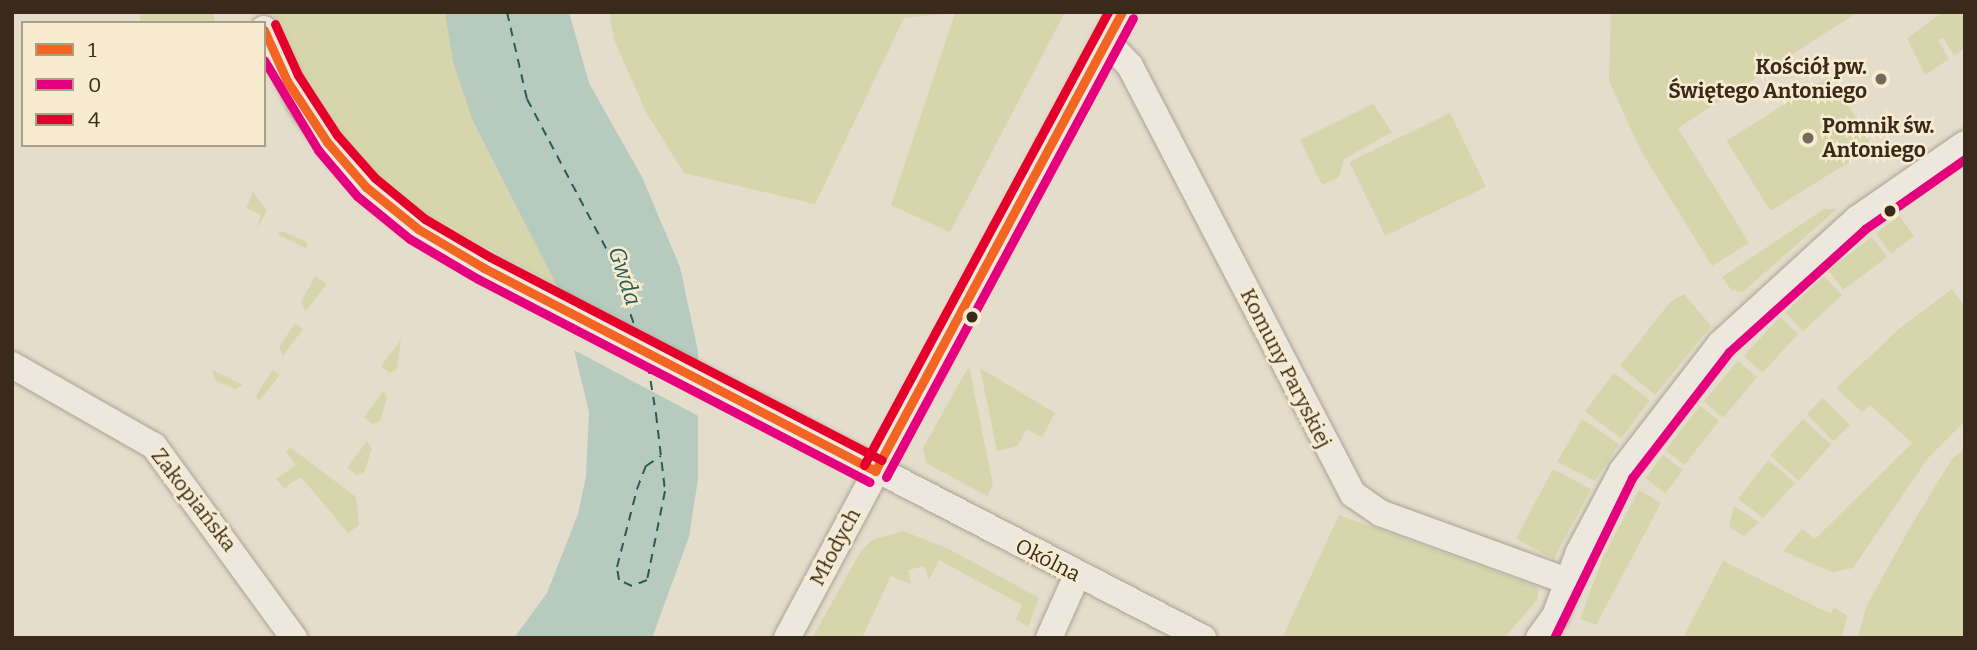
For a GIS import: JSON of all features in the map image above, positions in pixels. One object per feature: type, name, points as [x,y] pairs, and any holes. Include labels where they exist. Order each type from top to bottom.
[{"type":"street","name":"Młodych","points":[[786,638],[885,476],[1122,12]]},
{"type":"street","name":"Okólna","points":[[266,33],[300,105],[339,157],[402,217],[484,268],[1077,576],[1203,638]]},
{"type":"street","name":"Komuny Paryskiej","points":[[1107,42],[1130,66],[1353,494],[1380,513],[1567,582]]},
{"type":"street","points":[[1539,638],[1555,616],[1567,582],[1622,471],[1720,344],[1857,219],[1965,144]]},
{"type":"street","name":"Zakopiańska","points":[[12,365],[154,446],[288,628]]},
{"type":"street","points":[[1049,638],[1077,576]]},
{"type":"green space","points":[[140,12],[214,12],[214,21],[140,21]]},
{"type":"green space","points":[[273,12],[447,12],[517,202],[562,288],[427,216],[360,161],[309,93]]},
{"type":"green space","points":[[609,12],[1065,12],[950,232],[891,205],[955,13],[904,18],[815,204],[684,173],[646,112],[614,40]]},
{"type":"green space","points":[[1611,12],[1858,12],[1678,128],[1749,243],[1712,266],[1641,151],[1609,81]]},
{"type":"green space","points":[[1943,12],[1960,12],[1965,19],[1965,49],[1954,55],[1943,38],[1938,40],[1949,59],[1925,75],[1907,38]]},
{"type":"green space","points":[[1830,76],[1874,146],[1771,211],[1727,141]]},
{"type":"green space","points":[[1373,104],[1392,132],[1344,159],[1339,177],[1322,185],[1300,140]]},
{"type":"green space","points":[[1450,113],[1486,187],[1385,236],[1349,162]]},
{"type":"green space","points":[[253,192],[267,210],[256,231],[261,215],[246,208]]},
{"type":"green space","points":[[1824,209],[1837,209],[1743,292],[1731,290],[1722,277]]},
{"type":"green space","points":[[1899,216],[1914,236],[1891,253],[1876,233]]},
{"type":"green space","points":[[282,231],[307,242],[307,249],[277,234]]},
{"type":"green space","points":[[1872,237],[1887,257],[1843,290],[1828,270]]},
{"type":"green space","points":[[315,276],[327,284],[306,311],[301,302]]},
{"type":"green space","points":[[1824,276],[1842,295],[1803,331],[1785,312]]},
{"type":"green space","points":[[1952,289],[1965,307],[1965,421],[1928,458],[1853,568],[1832,572],[1783,551],[1802,529],[1815,539],[1912,443],[1870,405],[1862,412],[1836,388],[1899,329]]},
{"type":"green space","points":[[1684,294],[1711,326],[1655,395],[1620,366],[1670,302]]},
{"type":"green space","points":[[1780,317],[1798,334],[1762,373],[1744,356]]},
{"type":"green space","points":[[295,323],[303,329],[283,356],[279,347]]},
{"type":"green space","points":[[401,340],[397,369],[390,373],[381,366]]},
{"type":"green space","points":[[1738,361],[1757,377],[1723,418],[1704,402]]},
{"type":"green space","points":[[969,366],[993,485],[987,496],[926,463],[923,448]]},
{"type":"green space","points":[[980,368],[1055,413],[1042,437],[1026,429],[1018,446],[997,451]]},
{"type":"green space","points":[[212,370],[243,385],[235,389],[215,380]]},
{"type":"green space","points":[[272,370],[280,375],[259,401],[256,396]]},
{"type":"green space","points":[[1614,373],[1650,400],[1621,438],[1585,411]]},
{"type":"green space","points":[[384,390],[387,398],[380,421],[373,424],[364,417]]},
{"type":"green space","points":[[1823,398],[1850,425],[1834,441],[1807,414]]},
{"type":"green space","points":[[1700,406],[1719,421],[1684,465],[1666,450]]},
{"type":"green space","points":[[1582,419],[1619,444],[1595,481],[1557,462]]},
{"type":"green space","points":[[1803,419],[1831,444],[1798,481],[1770,455]]},
{"type":"green space","points":[[367,441],[372,449],[364,472],[357,475],[347,468]]},
{"type":"green space","points":[[291,448],[356,497],[359,525],[348,533],[301,477],[284,488],[276,479],[296,465],[286,451]]},
{"type":"green space","points":[[1964,449],[1965,638],[1858,638],[1866,607],[1909,529],[1952,459]]},
{"type":"green space","points":[[1663,455],[1683,470],[1666,493],[1646,478]]},
{"type":"green space","points":[[1768,460],[1795,483],[1763,518],[1738,499]]},
{"type":"green space","points":[[1553,469],[1591,489],[1554,559],[1516,539]]},
{"type":"green space","points":[[1639,490],[1661,503],[1596,625],[1580,619],[1604,555]]},
{"type":"green space","points":[[1734,506],[1759,522],[1744,536],[1729,527]]},
{"type":"green space","points":[[1339,515],[1538,587],[1538,599],[1504,638],[1282,638]]},
{"type":"green space","points":[[903,531],[949,549],[1039,598],[1028,627],[1016,619],[1022,605],[939,560],[929,580],[924,566],[908,570],[911,584],[891,576],[862,638],[812,638],[861,551],[872,540]]},
{"type":"green space","points":[[1723,561],[1831,614],[1834,608],[1847,615],[1842,638],[1683,638]]},
{"type":"water","name":"Gwda","points":[[445,12],[569,12],[589,83],[642,177],[680,267],[698,351],[698,479],[689,537],[652,638],[514,638],[547,593],[578,514],[586,476],[589,412],[560,292],[473,121],[453,62]]},
{"type":"pier","points":[[553,285],[702,363],[704,419],[572,349]]},
{"type":"ferry route","points":[[507,12],[527,99],[609,254],[636,330]]},
{"type":"ferry route","points":[[648,365],[656,414],[665,491],[647,580],[632,586],[619,580],[617,567],[637,489],[646,466],[661,456]]},
{"type":"transit line","name":"4","points":[[864,465],[1108,12]]},
{"type":"transit line","name":"1","points":[[875,471],[1122,12]]},
{"type":"transit line","name":"0","points":[[886,477],[1133,18]]},
{"type":"transit line","name":"4","points":[[275,24],[298,75],[337,135],[375,178],[425,219],[490,257],[881,460]]},
{"type":"transit line","name":"1","points":[[266,34],[287,81],[327,142],[366,187],[418,229],[484,268],[875,471]]},
{"type":"transit line","name":"0","points":[[266,63],[318,150],[357,196],[410,239],[478,279],[869,482]]},
{"type":"transit line","name":"0","points":[[1554,638],[1632,478],[1729,352],[1865,229],[1965,159]]},
{"type":"place","name":"Kościół pw. Świętego Antoniego","points":[[1881,79]]},
{"type":"place","name":"Pomnik św. Antoniego","points":[[1808,138]]}]
